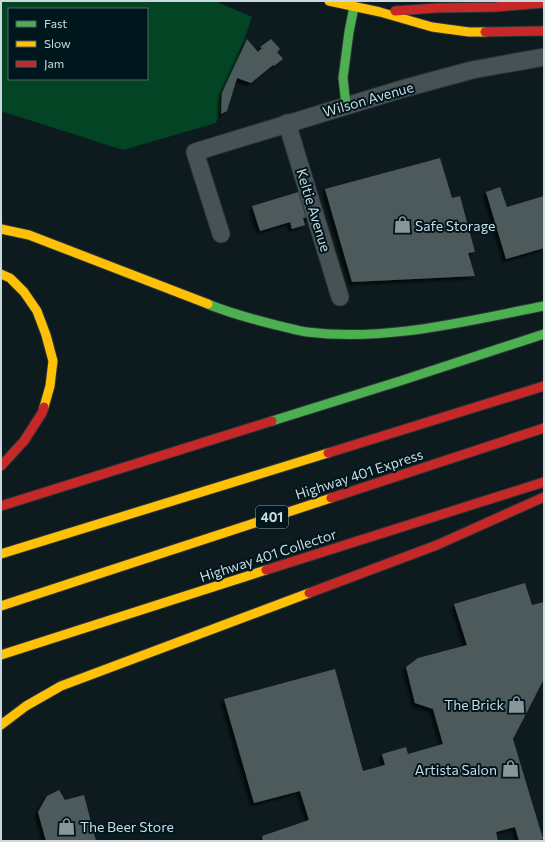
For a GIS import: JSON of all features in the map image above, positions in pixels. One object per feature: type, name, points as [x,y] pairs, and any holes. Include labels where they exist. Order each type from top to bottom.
[{"type":"main road","points":[[329,1],[355,4],[432,27],[469,32],[544,31]]},
{"type":"main road","points":[[380,12],[436,8],[496,7],[544,3]]},
{"type":"main road","points":[[346,105],[343,78],[349,32],[355,4]]},
{"type":"main road","points":[[1,229],[29,235],[217,308],[260,321],[306,332],[348,335],[392,333],[445,326],[544,306]]},
{"type":"main road","points":[[1,274],[10,278],[24,292],[37,311],[46,335],[53,361],[50,386],[42,412],[24,441],[1,466]]},
{"type":"main road","points":[[1,506],[400,381],[544,334]]},
{"type":"main road","name":"Highway 401 Express","points":[[1,554],[544,386]]},
{"type":"main road","name":"Highway 401 Express","points":[[1,606],[544,428]]},
{"type":"main road","name":"Highway 401 Collector","points":[[1,655],[544,482]]},
{"type":"main road","points":[[1,725],[26,706],[62,686],[437,545],[544,497]]},
{"type":"street","name":"Wilson Avenue","points":[[221,234],[195,152],[402,89],[472,70],[544,57]]},
{"type":"street","name":"Keltie Avenue","points":[[288,123],[340,297]]},
{"type":"green space","points":[[1,1],[215,1],[252,17],[216,123],[123,150],[1,111]]},
{"type":"building","points":[[247,39],[258,52],[262,48],[260,47],[271,39],[280,49],[277,52],[283,59],[251,83],[237,78],[227,111],[221,114],[222,93]]},
{"type":"building","name":"Safe Storage","points":[[440,158],[452,198],[460,196],[475,252],[468,253],[475,276],[352,282],[325,189]]},
{"type":"building","points":[[500,187],[507,207],[544,196],[544,248],[506,259],[486,192]]},
{"type":"building","points":[[305,190],[313,216],[303,218],[305,225],[292,229],[290,222],[260,231],[252,206]]},
{"type":"building","points":[[525,583],[532,605],[544,602],[544,679],[513,739],[543,839],[538,841],[519,841],[515,827],[496,832],[498,841],[263,841],[262,836],[309,820],[300,791],[254,803],[224,699],[335,669],[363,771],[385,765],[382,754],[406,747],[408,754],[443,744],[433,709],[415,703],[406,667],[418,658],[467,645],[454,604]]},
{"type":"building","name":"The Beer Store","points":[[59,790],[65,800],[84,795],[96,841],[46,841],[38,812],[47,796]]},
{"type":"traffic: fast","points":[[346,105],[343,78],[354,7]]},
{"type":"traffic: fast","points":[[208,304],[226,311],[297,330],[337,334],[397,332],[456,323],[544,306]]},
{"type":"traffic: fast","points":[[272,421],[544,334]]},
{"type":"traffic: slow","points":[[329,1],[380,12],[432,27],[469,32],[485,32]]},
{"type":"traffic: slow","points":[[1,229],[29,235],[208,304]]},
{"type":"traffic: slow","points":[[1,274],[10,278],[24,292],[37,311],[46,335],[53,361],[50,386],[44,407]]},
{"type":"traffic: slow","points":[[1,554],[328,453]]},
{"type":"traffic: slow","points":[[1,606],[331,498]]},
{"type":"traffic: slow","points":[[1,655],[266,570]]},
{"type":"traffic: slow","points":[[1,725],[26,706],[61,686],[309,593]]},
{"type":"traffic: jam","points":[[395,11],[436,8],[496,7],[544,3]]},
{"type":"traffic: jam","points":[[485,32],[544,31]]},
{"type":"traffic: jam","points":[[328,453],[544,386]]},
{"type":"traffic: jam","points":[[1,466],[24,441],[42,413],[44,407]]},
{"type":"traffic: jam","points":[[1,506],[272,421]]},
{"type":"traffic: jam","points":[[331,498],[544,428]]},
{"type":"traffic: jam","points":[[266,570],[544,482]]},
{"type":"traffic: jam","points":[[309,593],[437,545],[544,497]]},
{"type":"place","name":"Safe Storage","points":[[402,225]]},
{"type":"place","name":"The Brick","points":[[517,704]]},
{"type":"place","name":"Artista Salon","points":[[510,769]]},
{"type":"place","name":"The Beer Store","points":[[67,826]]}]
